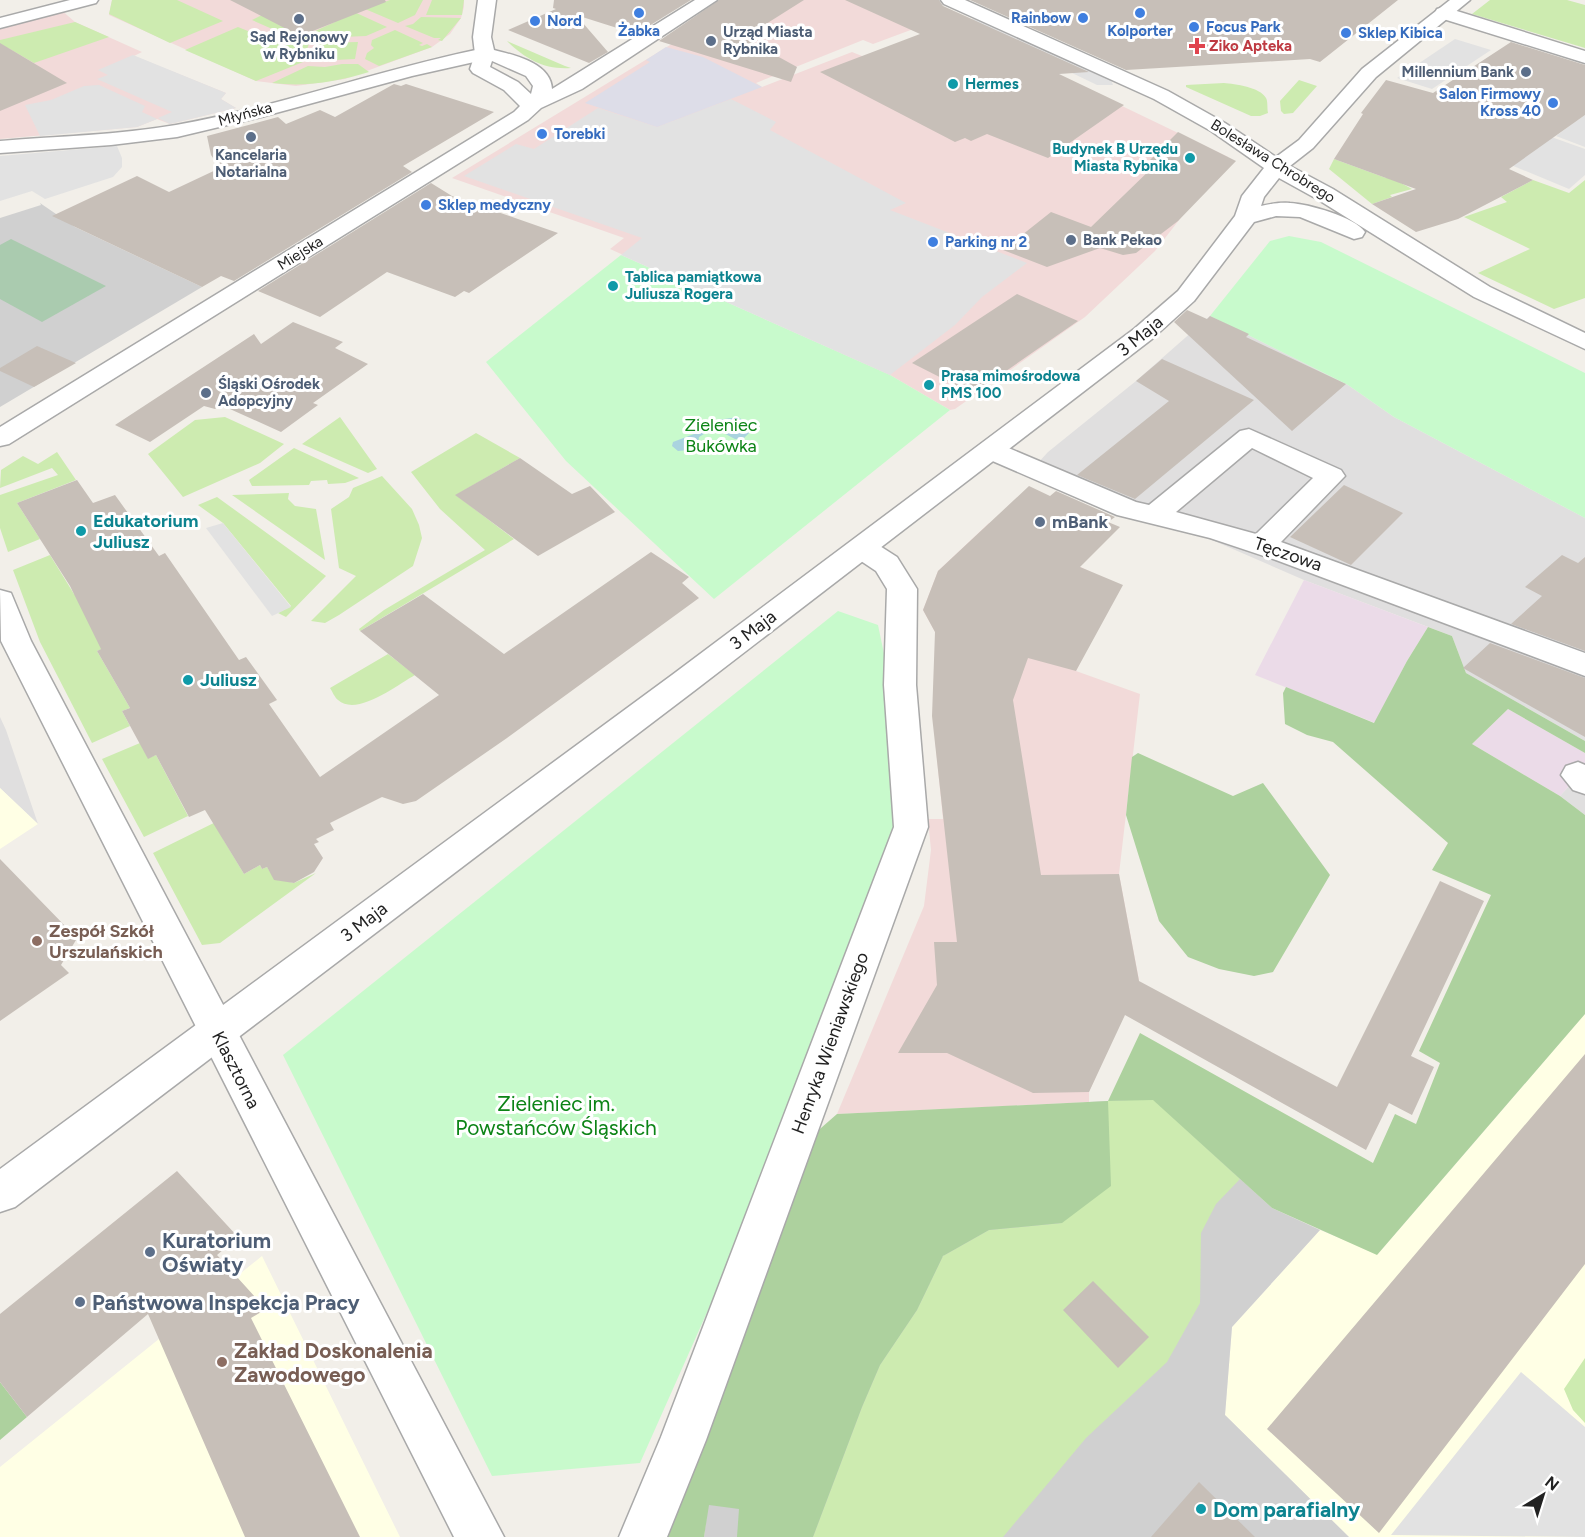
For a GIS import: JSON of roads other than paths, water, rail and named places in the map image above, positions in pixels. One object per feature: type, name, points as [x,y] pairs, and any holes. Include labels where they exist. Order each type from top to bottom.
[{"type":"street","points":[[0,24],[90,0]]},
{"type":"street","points":[[485,54],[509,59],[535,74],[543,87],[541,95],[531,105],[511,86],[480,69],[485,54],[482,37],[486,0]]},
{"type":"street","name":"Miejska","points":[[0,438],[483,140],[517,118],[531,105],[554,97],[585,80],[598,68],[708,0]]},
{"type":"street","name":"Bolesława Chrobrego","points":[[950,0],[1178,105],[1218,126],[1299,181],[1326,194],[1466,282],[1585,342]]},
{"type":"street","points":[[1451,8],[1585,57]]},
{"type":"street","name":"3 Maja","points":[[0,1193],[1101,367],[1186,296],[1246,217],[1253,196],[1277,166],[1306,144],[1369,73],[1451,8]]},
{"type":"street","name":"Młyńska","points":[[0,147],[176,131],[233,118],[416,67],[485,54]]},
{"type":"street","name":"Miejska","points":[[535,74],[563,74],[598,68]]},
{"type":"street","points":[[1178,105],[1230,122],[1274,140],[1306,144],[1300,168],[1326,194]]},
{"type":"street","points":[[1246,217],[1274,208],[1306,211],[1466,282]]},
{"type":"street","points":[[1153,517],[1250,437],[1331,476],[1261,545]]},
{"type":"street","name":"Tęczowa","points":[[990,450],[1127,509],[1217,531],[1261,545],[1343,573],[1585,665]]},
{"type":"street","name":"Henryka Wieniawskiego","points":[[643,1537],[687,1429],[911,827],[900,685],[903,589],[887,564],[862,548]]},
{"type":"street","name":"Klasztorna","points":[[0,600],[16,641],[194,983],[216,1033],[480,1537]]},
{"type":"water","points":[[738,417],[749,424],[749,433],[743,439],[735,439],[714,428],[699,437],[698,444],[689,450],[678,451],[672,446],[673,442],[694,434],[717,420]]},
{"type":"place","name":"Żabka","points":[[639,13]]},
{"type":"place","name":"Kolporter","points":[[1140,13]]},
{"type":"place","name":"Rainbow","points":[[1083,18]]},
{"type":"place","name":"Sąd Rejonowy w Rybniku","points":[[299,19]]},
{"type":"place","name":"Nord","points":[[535,21]]},
{"type":"place","name":"Focus Park","points":[[1194,27]]},
{"type":"place","name":"Sklep Kibica","points":[[1346,33]]},
{"type":"place","name":"Urząd Miasta Rybnika","points":[[711,41]]},
{"type":"place","name":"Ziko Apteka","points":[[1197,46]]},
{"type":"place","name":"Millennium Bank","points":[[1526,72]]},
{"type":"place","name":"Hermes","points":[[953,84]]},
{"type":"place","name":"Salon Firmowy Kross 40","points":[[1553,103]]},
{"type":"place","name":"Torebki","points":[[542,134]]},
{"type":"place","name":"Kancelaria Notarialna","points":[[251,137]]},
{"type":"place","name":"Budynek B Urzędu Miasta Rybnika","points":[[1190,158]]},
{"type":"place","name":"Sklep medyczny","points":[[426,205]]},
{"type":"place","name":"Bank Pekao","points":[[1071,240]]},
{"type":"place","name":"Parking nr 2","points":[[933,242]]},
{"type":"place","name":"Tablica pamiątkowa Juliusza Rogera","points":[[613,286]]},
{"type":"place","name":"Prasa mimośrodowa PMS 100","points":[[929,385]]},
{"type":"place","name":"Śląski Ośrodek Adopcyjny","points":[[206,393]]},
{"type":"place","name":"mBank","points":[[1040,522]]},
{"type":"place","name":"Edukatorium Juliusz","points":[[81,531]]},
{"type":"place","name":"Juliusz","points":[[188,680]]},
{"type":"place","name":"Zespół Szkół Urszulańskich","points":[[37,941]]},
{"type":"place","name":"Kuratorium Oświaty","points":[[150,1252]]},
{"type":"place","name":"Państwowa Inspekcja Pracy","points":[[80,1302]]},
{"type":"place","name":"Zakład Doskonalenia Zawodowego","points":[[222,1362]]},
{"type":"place","name":"Dom parafialny","points":[[1201,1509]]},
{"type":"park label","name":"Zieleniec Bukówka","points":[[721,435]]},
{"type":"park label","name":"Zieleniec im. Powstańców Śląskich","points":[[556,1115]]}]
